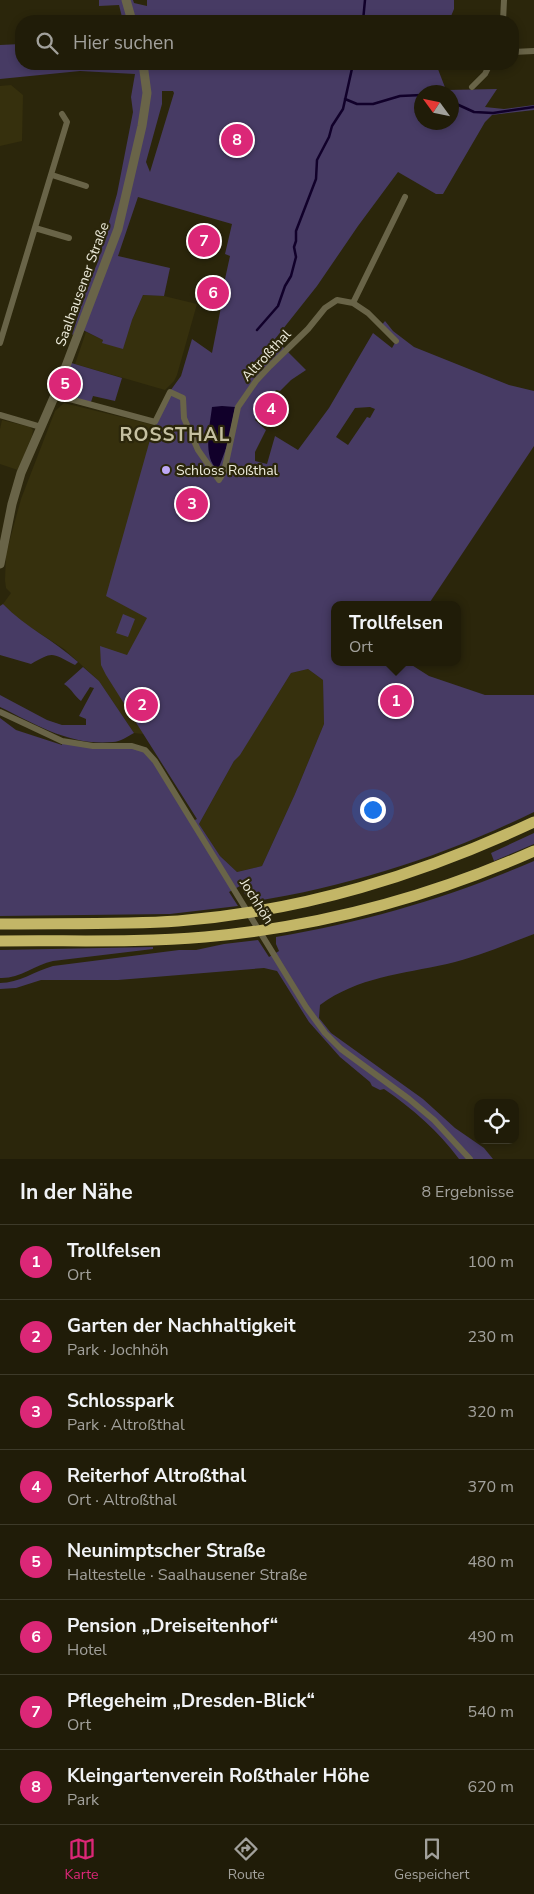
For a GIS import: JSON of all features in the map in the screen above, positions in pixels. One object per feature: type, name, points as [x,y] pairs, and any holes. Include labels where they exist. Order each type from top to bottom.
[{"type":"highway","points":[[0,924],[177,921],[269,909],[356,890],[410,873],[480,847],[534,822]]},
{"type":"highway","points":[[0,941],[195,938],[248,932],[345,915],[404,899],[469,878],[534,851]]},
{"type":"street","points":[[126,0],[130,15]]},
{"type":"street","points":[[504,0],[504,15]]},
{"type":"street","points":[[519,52],[534,51]]},
{"type":"street","name":"Saalhausener Straße","points":[[0,564],[12,504],[21,473],[55,395],[118,229],[142,126],[147,93],[144,70]]},
{"type":"street","points":[[472,87],[487,70]]},
{"type":"street","points":[[0,343],[67,122],[62,114]]},
{"type":"street","points":[[52,175],[86,186]]},
{"type":"street","points":[[396,341],[368,313],[353,303],[405,197]]},
{"type":"street","points":[[35,228],[69,238]]},
{"type":"street","name":"Altroßthal","points":[[55,395],[155,422],[170,392],[183,398],[184,418],[198,450],[219,480],[224,472],[238,407],[256,381],[308,329],[325,308],[337,300],[353,303]]},
{"type":"street","points":[[0,415],[40,427]]},
{"type":"street","name":"Jochhöh","points":[[0,712],[62,741],[93,746],[132,746],[144,750],[155,761],[306,1007],[336,1044],[434,1120],[470,1159]]},
{"type":"shaded area","points":[[99,0],[133,0],[134,3],[147,6],[147,0],[454,0],[452,15],[122,15],[119,5],[99,6]]},
{"type":"shaded area","points":[[15,44],[15,70],[438,70],[444,85],[414,85],[414,130],[459,130],[459,90],[497,89],[485,107],[504,109],[534,105],[534,110],[492,115],[485,122],[443,194],[436,194],[398,172],[317,286],[275,339],[306,370],[291,380],[280,391],[276,390],[255,420],[266,430],[255,452],[255,461],[267,464],[275,436],[298,450],[329,408],[373,333],[392,348],[396,341],[381,326],[385,321],[393,331],[414,347],[509,385],[534,391],[534,446],[431,601],[331,601],[331,666],[413,666],[429,676],[485,695],[534,695],[534,812],[466,843],[360,879],[287,896],[250,902],[240,886],[229,892],[238,906],[170,914],[0,916],[0,718],[16,730],[62,745],[62,741],[145,750],[193,821],[197,819],[106,675],[101,665],[100,646],[127,655],[147,618],[106,596],[155,422],[165,398],[181,376],[192,339],[212,353],[230,256],[225,254],[232,224],[138,197],[118,256],[170,268],[164,296],[143,295],[132,320],[123,349],[102,343],[103,340],[81,329],[72,335],[88,284],[97,264],[117,194],[133,112],[131,97],[135,74],[80,71],[0,79],[0,45]],"holes":[[[162,91],[173,91],[174,93],[150,172],[146,162],[162,104]],[[370,407],[375,409],[370,418],[367,417],[348,445],[336,437],[355,408]],[[308,669],[323,680],[324,724],[295,794],[262,866],[237,872],[220,856],[199,824],[234,761],[240,755],[291,673]]]},
{"type":"shaded area","points":[[11,85],[23,95],[22,141],[0,146],[0,86]]},
{"type":"shaded area","points":[[143,295],[164,296],[197,304],[177,375],[165,390],[75,364],[86,332],[103,340],[102,343],[132,320]]},
{"type":"shaded area","points":[[68,362],[122,378],[115,401],[93,396],[90,405],[55,395]]},
{"type":"shaded area","points":[[64,403],[162,427],[143,734],[134,733],[99,681],[64,649],[16,618],[3,604],[11,593],[6,588],[6,554],[21,499],[55,411]]},
{"type":"shaded area","points":[[212,407],[235,407],[228,443],[218,470],[210,458],[208,441]]},
{"type":"shaded area","points":[[2,420],[30,427],[33,430],[18,470],[0,464],[0,429]]},
{"type":"shaded area","points":[[3,604],[21,620],[78,662],[75,665],[57,656],[49,655],[31,664],[0,655],[0,606]]},
{"type":"shaded area","points":[[123,614],[135,619],[128,637],[116,633]]},
{"type":"shaded area","points":[[83,667],[99,681],[134,733],[116,742],[82,741],[54,733],[0,707],[0,695],[47,720],[62,725],[86,725],[86,719],[79,716],[94,688],[90,687],[81,701],[64,684]]},
{"type":"shaded area","points":[[308,669],[323,680],[324,724],[262,866],[237,872],[220,856],[199,824],[234,761],[291,673]]},
{"type":"shaded area","points":[[534,833],[534,844],[494,861],[491,853]]},
{"type":"shaded area","points":[[534,861],[534,934],[458,961],[365,982],[320,1005],[319,1018],[331,1033],[423,1099],[455,1128],[474,1141],[474,1144],[478,1144],[484,1148],[493,1159],[459,1159],[434,1130],[405,1104],[384,1089],[380,1090],[372,1086],[370,1082],[340,1057],[309,1022],[277,971],[264,968],[118,980],[41,980],[16,988],[0,989],[0,983],[20,979],[53,966],[179,950],[196,950],[224,944],[258,940],[269,957],[279,951],[276,937],[376,916],[439,897]]},
{"type":"shaded area","points":[[153,947],[153,949],[53,961],[14,976],[0,978],[0,950]]},
{"type":"waterway","points":[[364,15],[365,0]]},
{"type":"waterway","points":[[257,330],[278,306],[285,286],[291,276],[296,257],[294,247],[296,231],[316,179],[317,160],[329,137],[332,126],[343,109],[352,70]]},
{"type":"waterway","points":[[345,99],[357,104],[373,104],[400,96],[414,95]]},
{"type":"waterway","points":[[459,105],[474,112],[493,113],[534,107]]},
{"type":"place","name":"Kleingartenverein Roßthaler Höhe","points":[[237,140]]},
{"type":"place","name":"Pflegeheim „Dresden-Blick“","points":[[204,241]]},
{"type":"place","name":"Pension „Dreiseitenhof“","points":[[213,293]]},
{"type":"place","name":"Neunimptscher Straße","points":[[65,384]]},
{"type":"place","name":"Reiterhof Altroßthal","points":[[271,409]]},
{"type":"place","name":"Schloss Roßthal","points":[[166,470]]},
{"type":"place","name":"Schlosspark","points":[[192,504]]},
{"type":"place","name":"Trollfelsen","points":[[396,701]]},
{"type":"place","name":"Garten der Nachhaltigkeit","points":[[142,705]]},
{"type":"district","name":"ROSSTHAL","points":[[175,434]]}]
